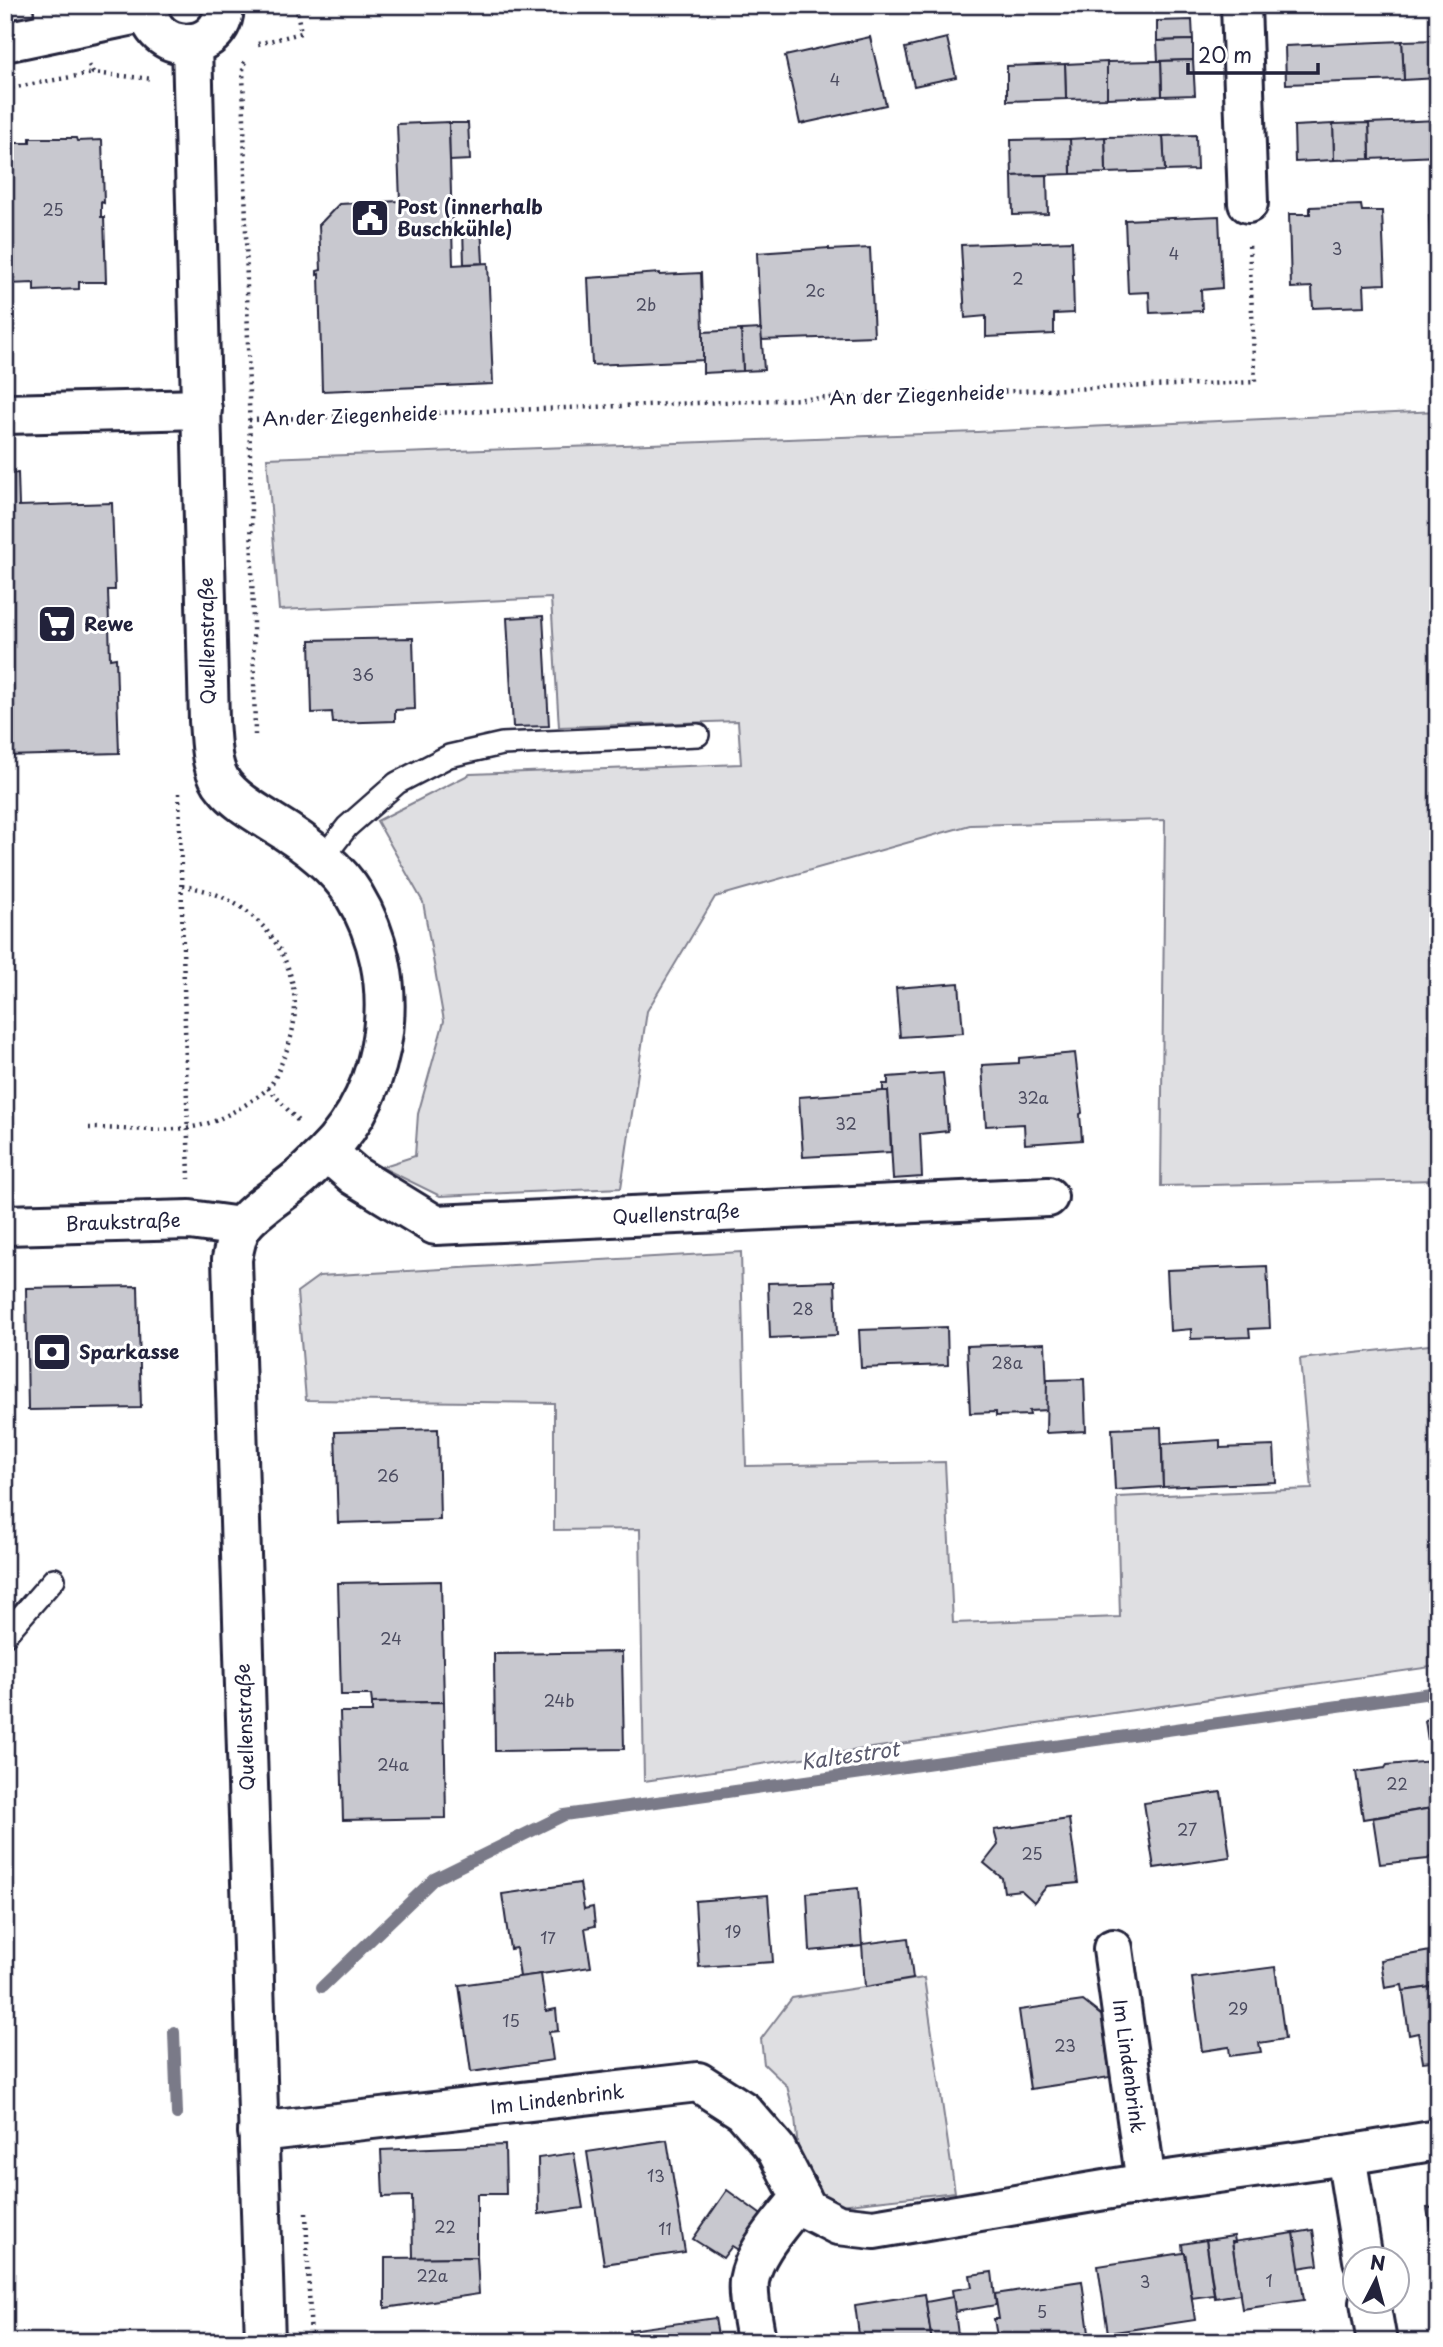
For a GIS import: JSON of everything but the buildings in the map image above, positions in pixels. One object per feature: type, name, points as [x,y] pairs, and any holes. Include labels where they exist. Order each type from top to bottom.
[{"type":"street","points":[[5,42],[54,22],[148,9],[153,26],[163,37],[177,43],[192,44],[213,33],[220,24],[224,5]]},
{"type":"street","points":[[1241,5],[1248,203]]},
{"type":"street","name":"Quellenstraße","points":[[192,44],[209,721],[213,760],[223,786],[244,804],[302,841],[353,893],[372,930],[383,971],[385,1016],[379,1058],[368,1091],[350,1122],[327,1152],[241,1227],[232,1259],[265,2342]]},
{"type":"street","points":[[5,414],[202,415]]},
{"type":"street","name":"Quellenstraße","points":[[327,1152],[355,1176],[435,1224],[1048,1197]]},
{"type":"street","name":"Braukstraße","points":[[5,1225],[190,1220],[241,1227]]},
{"type":"street","name":"Im Lindenbrink","points":[[1113,1949],[1146,2183]]},
{"type":"street","name":"Im Lindenbrink","points":[[258,2132],[698,2082],[744,2111],[776,2149],[807,2209],[838,2225],[874,2229],[1146,2183],[1438,2140]]},
{"type":"street","points":[[1346,2155],[1361,2246]]},
{"type":"street","points":[[756,2342],[749,2284],[753,2267],[801,2197]]},
{"type":"street","points":[[1373,2316],[1377,2342]]},
{"type":"lane","points":[[322,859],[347,827],[397,783],[449,756],[502,744],[698,735]]},
{"type":"lane","points":[[5,1635],[54,1579]]},
{"type":"path","points":[[54,22],[93,73]]},
{"type":"path","points":[[5,89],[93,73],[158,80]]},
{"type":"path","name":"An der Ziegenheide","points":[[202,415],[1255,382],[1248,203]]},
{"type":"path","points":[[178,786],[190,1220]]},
{"type":"path","points":[[89,1128],[188,1128],[219,1119],[268,1088],[290,1043],[295,1021],[296,995],[281,950],[264,927],[245,911],[223,897],[198,887],[181,886]]},
{"type":"shaded area","points":[[1438,411],[1438,1180],[1161,1186],[1165,820],[970,825],[715,897],[647,1011],[621,1188],[440,1196],[381,1167],[415,1156],[418,1114],[444,1021],[423,902],[377,821],[470,774],[741,764],[738,721],[559,727],[551,598],[279,610],[267,458],[977,432]]},
{"type":"shaded area","points":[[741,1252],[746,1466],[945,1462],[953,1623],[1120,1617],[1117,1497],[1312,1489],[1300,1359],[1438,1344],[1438,1666],[644,1781],[640,1529],[554,1530],[554,1403],[306,1400],[297,1292],[319,1276]]},
{"type":"shaded area","points":[[924,1978],[955,2192],[840,2205],[815,2192],[799,2163],[795,2117],[787,2086],[764,2064],[761,2039],[792,1998]]},
{"type":"waterway","name":"Kaltestrot","points":[[322,1987],[434,1879],[564,1815],[1438,1692]]},
{"type":"waterway","name":"Kaltestrot","points":[[174,2032],[177,2114]]},
{"type":"place","name":"Post (innerhalb Buschkühle)","points":[[370,218]]},
{"type":"place","name":"Rewe","points":[[57,624]]},
{"type":"place","name":"Sparkasse","points":[[52,1352]]}]
